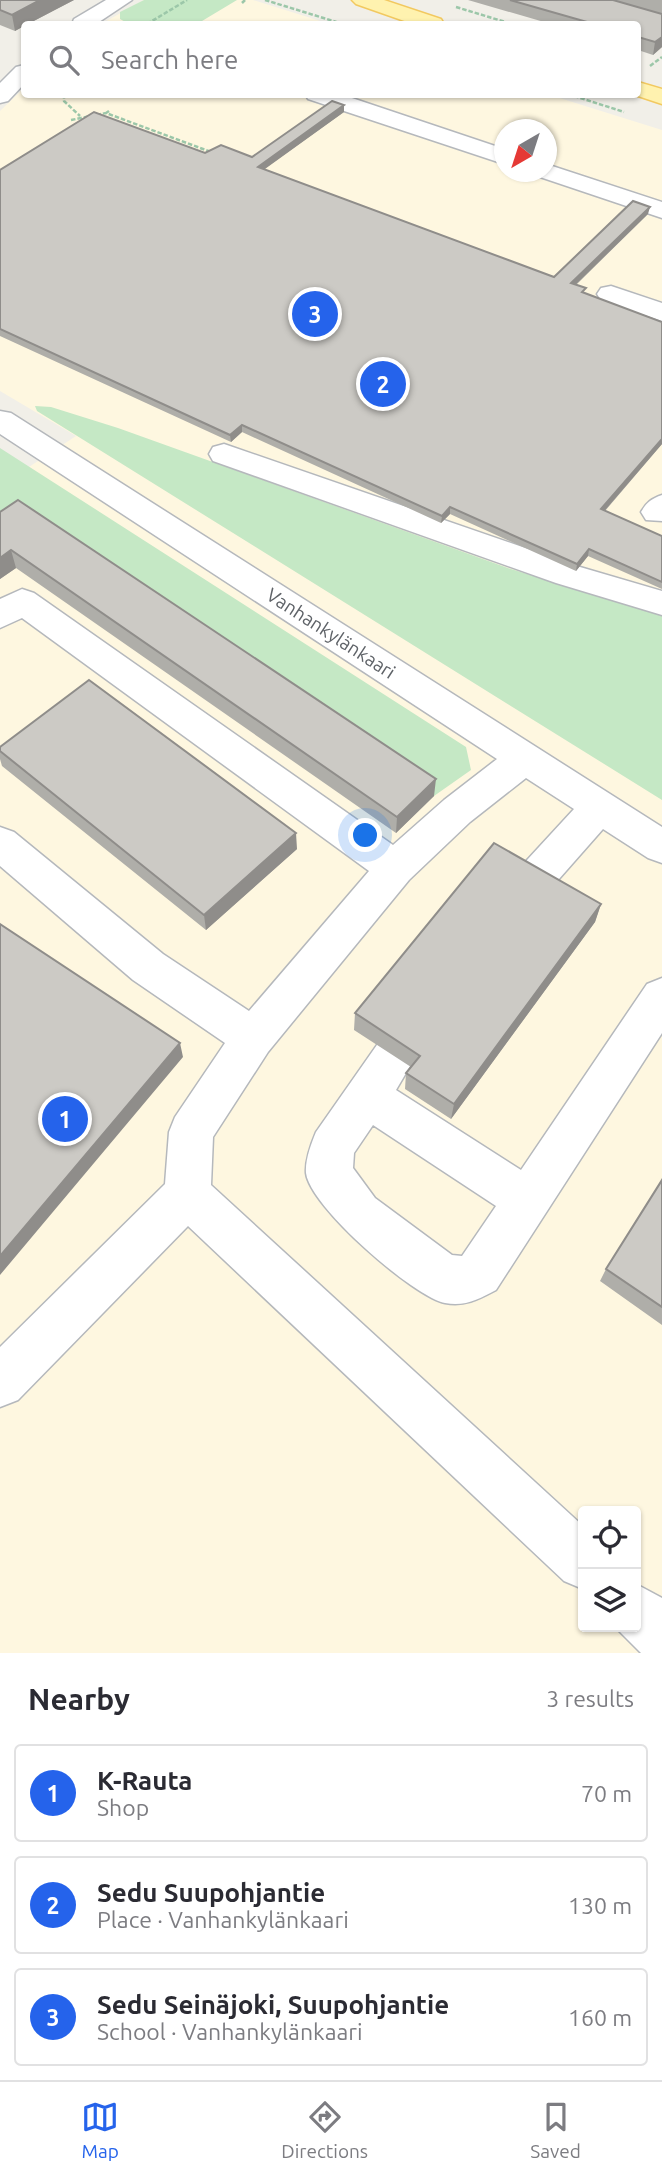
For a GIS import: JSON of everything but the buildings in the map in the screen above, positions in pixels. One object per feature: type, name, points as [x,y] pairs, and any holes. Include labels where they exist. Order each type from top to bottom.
[{"type":"main road","points":[[352,0],[423,21]]},
{"type":"main road","points":[[363,0],[388,10]]},
{"type":"main road","points":[[641,90],[662,97]]},
{"type":"street","points":[[95,21],[121,0]]},
{"type":"street","points":[[8,85],[27,106]]},
{"type":"street","points":[[328,98],[494,153]]},
{"type":"street","points":[[557,175],[662,210]]},
{"type":"street","points":[[611,294],[662,313]]},
{"type":"street","name":"Vanhankylänkaari","points":[[0,420],[662,847]]},
{"type":"street","points":[[225,454],[505,554],[662,603]]},
{"type":"street","points":[[0,616],[22,601],[395,868]]},
{"type":"street","points":[[0,1382],[187,1194],[191,1132],[253,1038],[395,868],[457,811],[498,782],[523,758]]},
{"type":"street","points":[[530,884],[600,806]]},
{"type":"street","points":[[0,844],[148,967],[253,1038]]},
{"type":"street","points":[[394,1056],[332,1147],[329,1174],[359,1214],[444,1279],[466,1280],[479,1273],[662,997]]},
{"type":"street","points":[[367,1096],[528,1201]]},
{"type":"street","points":[[187,1194],[578,1557]]},
{"type":"street","points":[[641,1616],[662,1635]]},
{"type":"path","points":[[152,21],[187,0]]},
{"type":"path","points":[[265,0],[333,21]]},
{"type":"path","points":[[445,4],[502,21]]},
{"type":"path","points":[[650,67],[662,57]]},
{"type":"path","points":[[64,98],[80,116]]},
{"type":"path","points":[[580,98],[627,113]]},
{"type":"path","points":[[71,120],[107,112],[218,155]]},
{"type":"shaded area","points":[[144,0],[253,0],[320,21],[106,21]]},
{"type":"shaded area","points":[[21,91],[21,98],[560,98],[662,130],[662,1653],[0,1653],[0,486],[76,436],[0,391],[0,111]]},
{"type":"green space","points":[[144,0],[237,0],[202,21],[124,21],[120,19],[120,12]]},
{"type":"green space","points":[[35,406],[51,407],[118,428],[511,569],[662,616],[662,800],[37,411]]},
{"type":"green space","points":[[0,448],[466,747],[471,770],[434,796],[23,518],[0,533]]},
{"type":"place","name":"Sedu Seinäjoki, Suupohjantie","points":[[315,314]]},
{"type":"place","name":"Sedu Suupohjantie","points":[[383,384]]},
{"type":"place","name":"K-Rauta","points":[[65,1119]]}]
